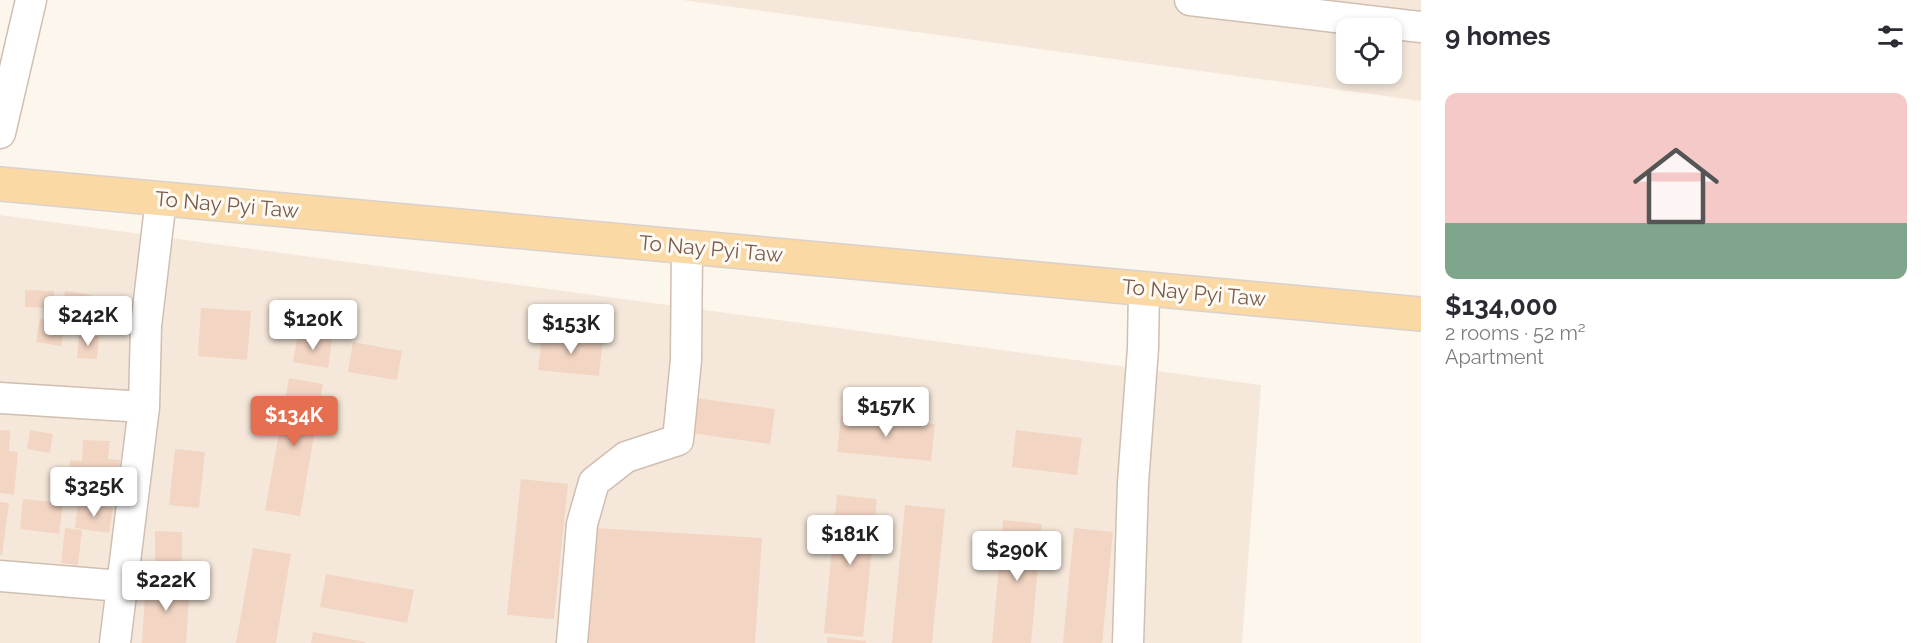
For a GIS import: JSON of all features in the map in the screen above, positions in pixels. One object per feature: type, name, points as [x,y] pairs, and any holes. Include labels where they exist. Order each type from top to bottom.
[{"type":"main road","name":"To Nay Pyi Taw","points":[[0,184],[1421,314]]},
{"type":"street","points":[[0,133],[31,0]]},
{"type":"street","points":[[1190,0],[1421,27]]},
{"type":"street","points":[[115,643],[144,407],[146,326],[161,199]]},
{"type":"street","points":[[572,643],[582,524],[594,482],[626,457],[678,440],[686,360],[687,247]]},
{"type":"street","points":[[1128,643],[1133,483],[1143,348],[1144,289]]},
{"type":"street","points":[[0,398],[144,407]]},
{"type":"street","points":[[0,576],[121,586]]},
{"type":"shaded area","points":[[682,0],[1421,0],[1421,101]]},
{"type":"shaded area","points":[[0,215],[1261,385],[1242,643],[0,643]]},
{"type":"building","points":[[25,290],[54,291],[53,308],[25,307]]},
{"type":"building","points":[[65,291],[91,295],[88,319],[62,315]]},
{"type":"building","points":[[91,304],[120,305],[119,322],[90,320]]},
{"type":"building","points":[[201,308],[251,311],[247,360],[198,356]]},
{"type":"building","points":[[40,319],[65,323],[61,346],[36,342]]},
{"type":"building","points":[[79,334],[99,336],[97,359],[77,358]]},
{"type":"building","points":[[298,334],[332,339],[328,368],[293,362]]},
{"type":"building","points":[[542,334],[603,339],[599,376],[538,370]]},
{"type":"building","points":[[353,342],[402,351],[397,380],[348,372]]},
{"type":"building","points":[[289,378],[323,384],[300,516],[265,510]]},
{"type":"building","points":[[696,398],[775,409],[770,444],[691,433]]},
{"type":"building","points":[[841,415],[935,424],[931,461],[837,452]]},
{"type":"building","points":[[0,430],[10,431],[9,451],[18,452],[14,495],[0,493]]},
{"type":"building","points":[[30,430],[53,434],[50,453],[27,449]]},
{"type":"building","points":[[1016,430],[1082,438],[1077,475],[1012,467]]},
{"type":"building","points":[[83,440],[110,441],[108,459],[120,460],[118,493],[69,490],[70,460],[82,461]]},
{"type":"building","points":[[175,449],[205,452],[199,508],[169,505]]},
{"type":"building","points":[[521,479],[568,484],[554,619],[507,615]]},
{"type":"building","points":[[837,495],[877,499],[863,637],[824,633]]},
{"type":"building","points":[[23,499],[63,503],[59,534],[20,529]]},
{"type":"building","points":[[0,502],[9,503],[2,555],[0,555]]},
{"type":"building","points":[[78,503],[113,508],[109,533],[75,528]]},
{"type":"building","points":[[905,505],[945,509],[932,643],[892,643]]},
{"type":"building","points":[[1003,520],[1042,524],[1031,643],[992,643]]},
{"type":"building","points":[[65,528],[82,530],[78,565],[61,563]]},
{"type":"building","points":[[594,528],[762,538],[755,643],[587,643]]},
{"type":"building","points":[[1074,528],[1113,532],[1102,643],[1063,643]]},
{"type":"building","points":[[155,531],[182,532],[182,578],[155,578]]},
{"type":"building","points":[[253,548],[291,554],[276,643],[236,643]]},
{"type":"building","points":[[326,574],[414,590],[407,623],[320,607]]},
{"type":"building","points":[[146,580],[190,583],[186,643],[142,643]]},
{"type":"building","points":[[313,632],[366,642],[311,643]]},
{"type":"building","points":[[827,637],[867,641],[866,643],[827,643]]}]
